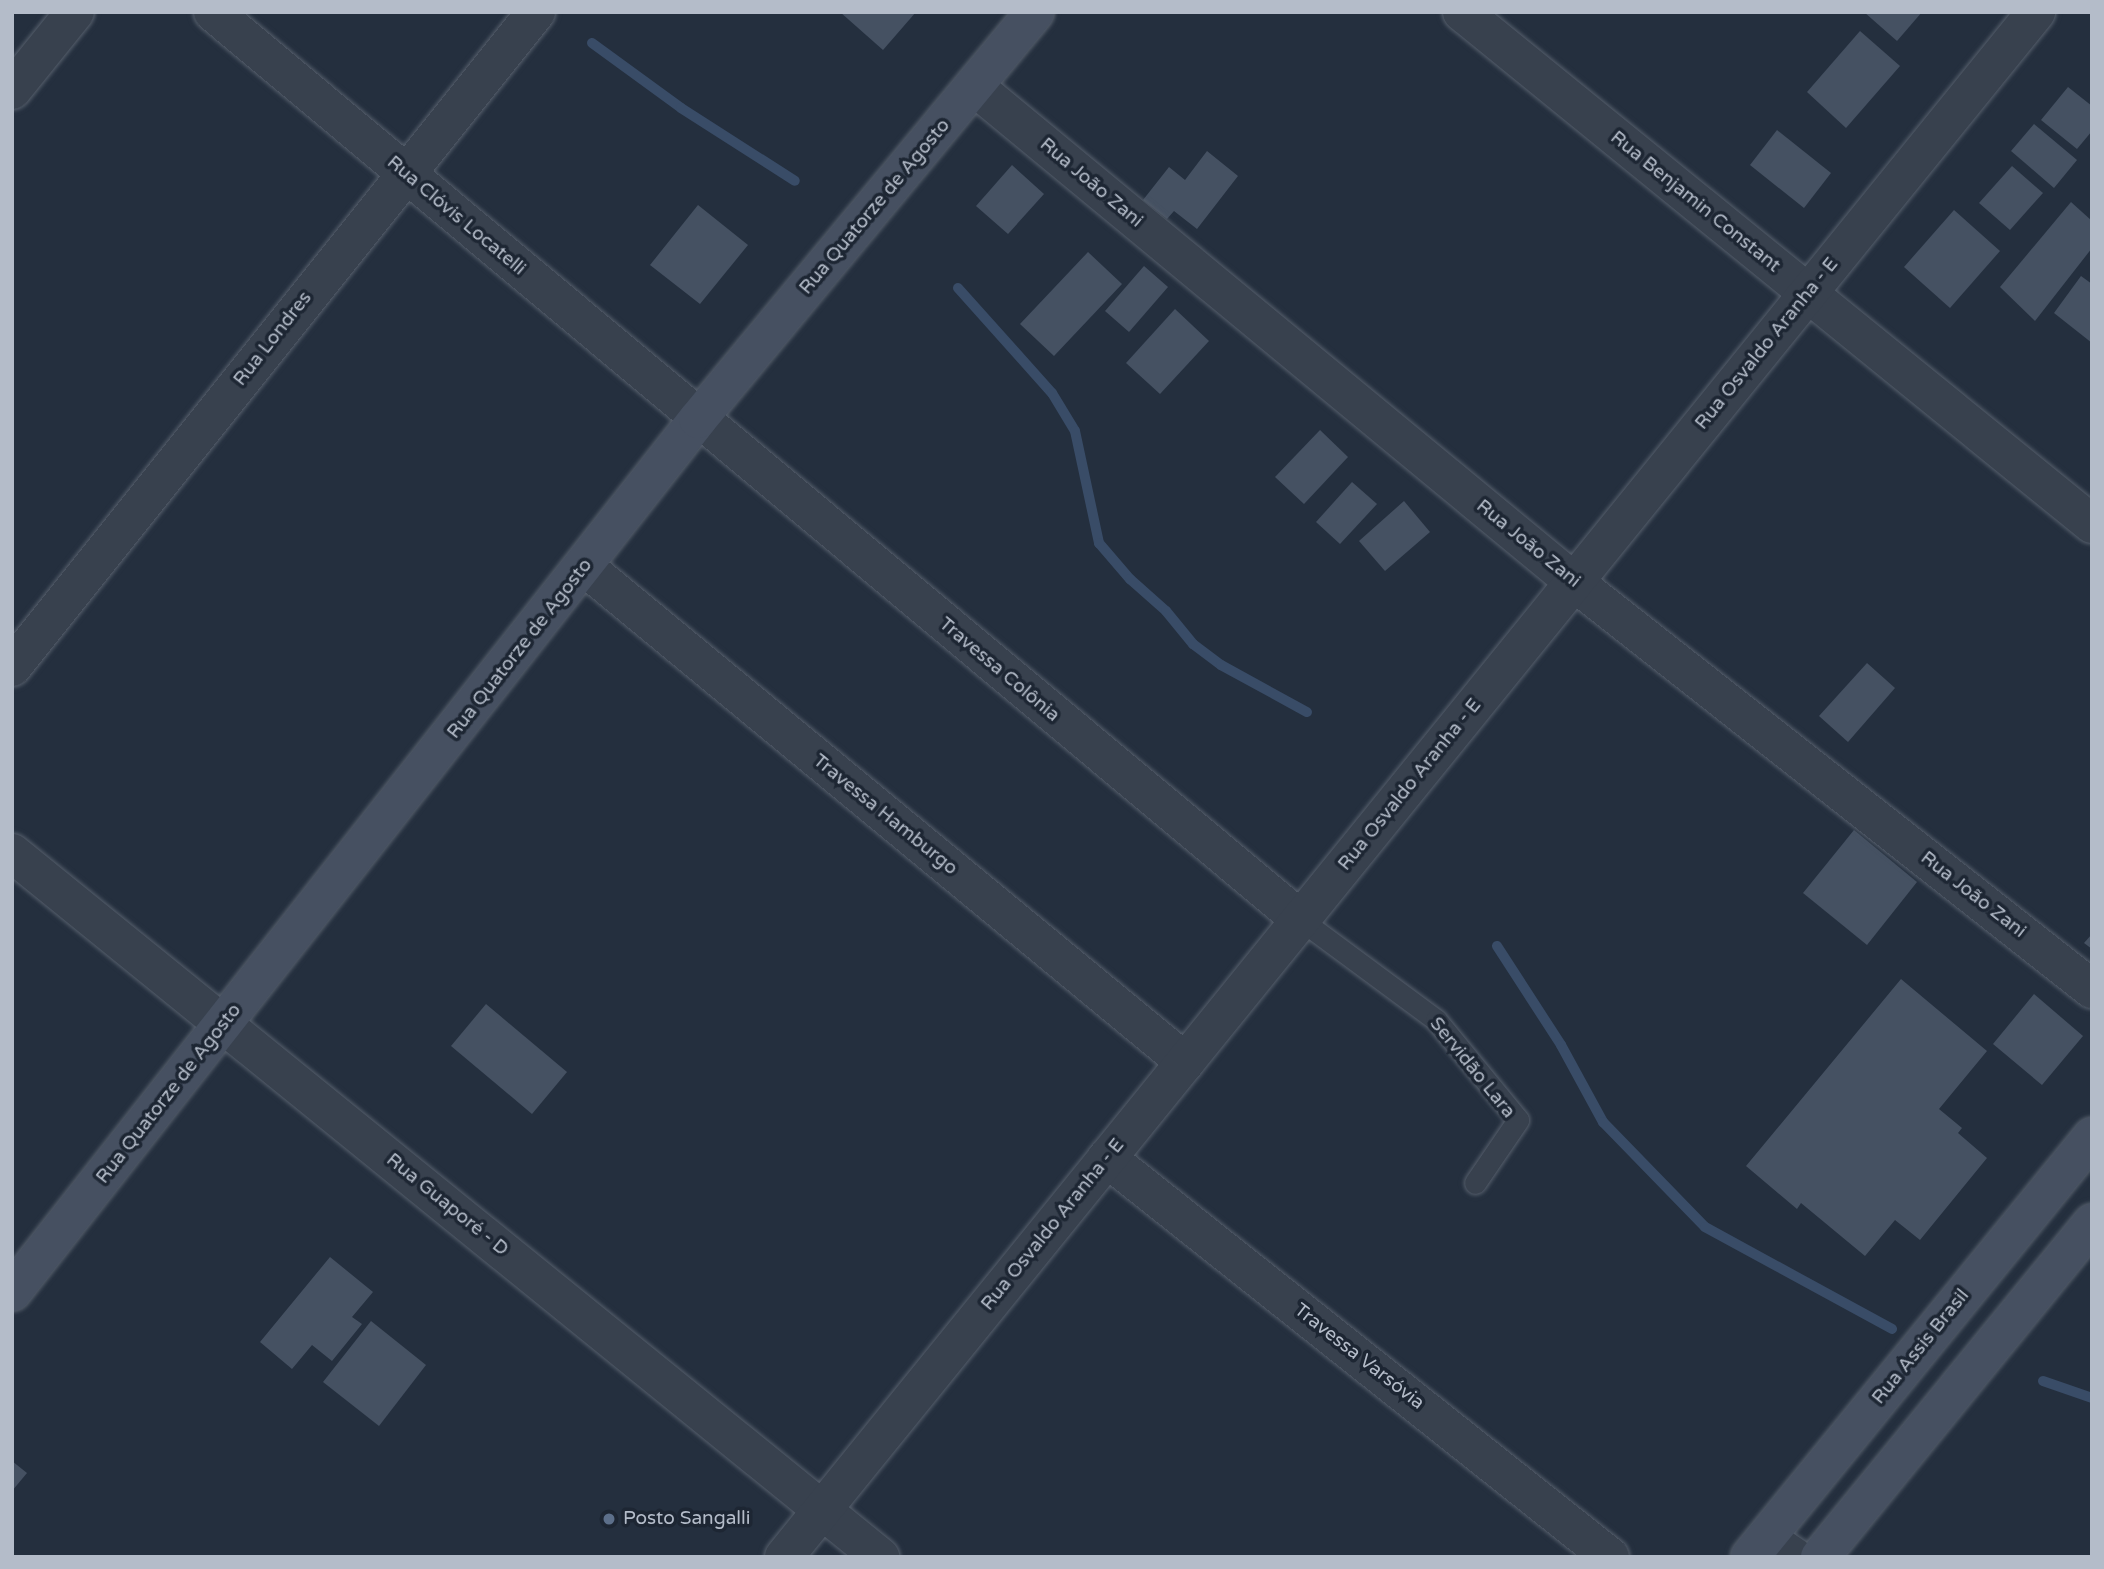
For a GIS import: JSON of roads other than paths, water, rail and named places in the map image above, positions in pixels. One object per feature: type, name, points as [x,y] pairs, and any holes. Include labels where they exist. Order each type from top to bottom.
[{"type":"street","points":[[12,90],[75,12]]},
{"type":"street","name":"Rua Clóvis Locatelli","points":[[213,12],[698,419]]},
{"type":"street","name":"Rua Londres","points":[[12,667],[536,12]]},
{"type":"street","name":"Rua Quatorze de Agosto","points":[[12,1292],[585,568],[698,419],[1035,12]]},
{"type":"street","name":"Rua Benjamin Constant","points":[[1462,12],[2092,524]]},
{"type":"street","name":"Rua Osvaldo Aranha - E","points":[[784,1557],[2036,12]]},
{"type":"street","name":"Rua João Zani","points":[[975,87],[1574,582],[2092,989]]},
{"type":"street","name":"Travessa Colônia","points":[[698,419],[1301,920]]},
{"type":"street","name":"Travessa Hamburgo","points":[[585,568],[1185,1062]]},
{"type":"street","name":"Rua Guaporé - D","points":[[12,853],[880,1557]]},
{"type":"street","name":"Rua Assis Brasil","points":[[1770,1550],[1966,1292],[2092,1137]]},
{"type":"street","name":"Travessa Varsóvia","points":[[1107,1158],[1610,1557]]},
{"type":"street","points":[[1821,1557],[2092,1223]]},
{"type":"street","points":[[1966,1292],[2011,1322]]},
{"type":"lane","name":"Servidão Lara","points":[[1301,920],[1437,1020],[1518,1120],[1475,1183]]},
{"type":"waterway","points":[[592,43],[681,108],[795,181]]},
{"type":"waterway","points":[[958,288],[1052,393],[1075,431],[1099,543],[1130,579],[1166,611],[1193,644],[1221,665],[1307,712]]},
{"type":"waterway","points":[[1497,946],[1561,1045],[1603,1122],[1705,1227],[1892,1329]]},
{"type":"waterway","points":[[2043,1381],[2092,1398]]},
{"type":"place","name":"Posto Sangalli","points":[[609,1519]]}]
